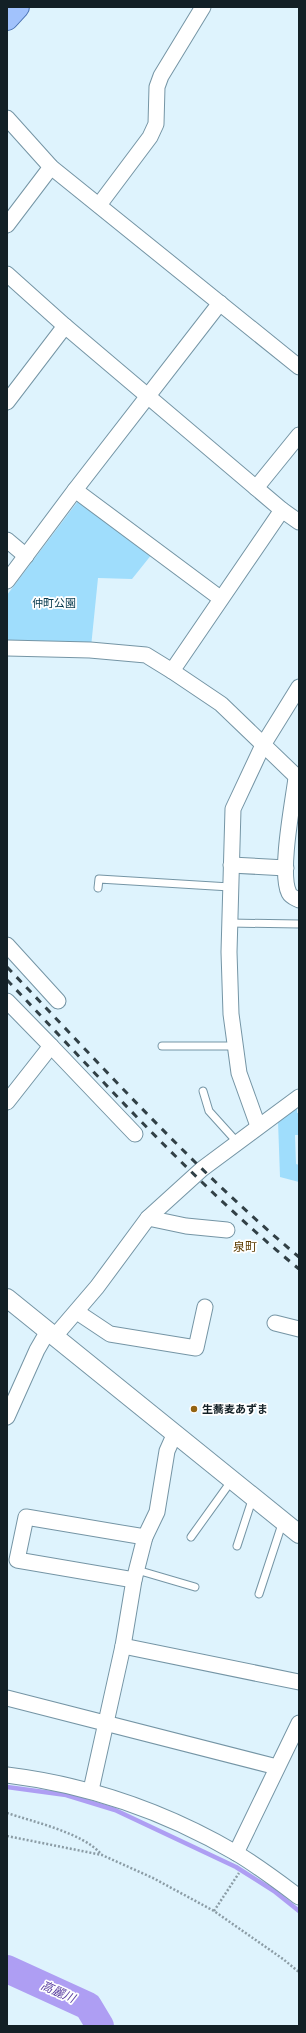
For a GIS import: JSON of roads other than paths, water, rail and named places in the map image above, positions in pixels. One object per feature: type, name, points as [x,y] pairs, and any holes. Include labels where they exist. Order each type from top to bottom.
[{"type":"main road","points":[[7,19],[18,7]]},
{"type":"street","points":[[99,205],[150,137],[156,124],[157,87],[161,76],[203,7]]},
{"type":"street","points":[[7,118],[51,167],[299,367]]},
{"type":"street","points":[[7,225],[51,167]]},
{"type":"street","points":[[7,274],[65,326],[282,510],[299,522]]},
{"type":"street","points":[[7,581],[75,490],[220,303]]},
{"type":"street","points":[[7,402],[65,326]]},
{"type":"street","points":[[256,488],[299,435]]},
{"type":"street","points":[[75,490],[220,598]]},
{"type":"street","points":[[172,671],[220,598],[282,510]]},
{"type":"street","points":[[7,540],[26,556]]},
{"type":"street","points":[[7,648],[90,650],[146,655],[221,704],[297,778],[286,868],[288,891],[290,895],[299,900]]},
{"type":"street","points":[[258,1126],[239,1073],[231,1014],[229,922],[233,809],[263,745],[299,687]]},
{"type":"street","points":[[231,865],[286,868]]},
{"type":"street","points":[[7,945],[58,1001]]},
{"type":"street","points":[[7,1001],[135,1134]]},
{"type":"street","points":[[7,1102],[51,1046]]},
{"type":"street","points":[[7,1417],[37,1350],[52,1334],[77,1312],[148,1218],[202,1169],[299,1097]]},
{"type":"street","points":[[148,1218],[186,1226],[227,1230]]},
{"type":"street","points":[[7,1298],[299,1534]]},
{"type":"street","points":[[77,1312],[110,1334],[196,1348],[205,1307]]},
{"type":"street","points":[[275,1323],[299,1329]]},
{"type":"street","points":[[91,1790],[123,1646],[136,1575],[145,1537],[157,1512],[167,1451],[175,1433]]},
{"type":"street","points":[[136,1575],[17,1560],[26,1517],[145,1537]]},
{"type":"street","points":[[123,1646],[299,1682]]},
{"type":"street","points":[[7,1698],[277,1767]]},
{"type":"street","points":[[236,1853],[299,1723]]},
{"type":"street","points":[[7,1774],[43,1779],[91,1790],[110,1796],[169,1820],[236,1853],[299,1897]]},
{"type":"lane","points":[[98,888],[99,879],[230,887]]},
{"type":"lane","points":[[229,922],[299,924]]},
{"type":"lane","points":[[162,1046],[235,1046]]},
{"type":"lane","points":[[203,1091],[209,1111],[237,1142]]},
{"type":"lane","points":[[190,1537],[232,1480]]},
{"type":"lane","points":[[237,1546],[253,1497]]},
{"type":"lane","points":[[258,1594],[283,1521]]},
{"type":"lane","points":[[136,1575],[196,1586]]},
{"type":"waterway","points":[[7,1787],[66,1795],[115,1810],[236,1867],[274,1891],[299,1911]]},
{"type":"waterway","name":"高麗川","points":[[7,1969],[88,2006],[100,2026]]},
{"type":"railway","points":[[7,967],[113,1079],[186,1153],[260,1223],[299,1257]]},
{"type":"railway","points":[[7,980],[148,1129],[222,1201],[299,1269]]},
{"type":"place","name":"生蕎麦あずま","points":[[194,1409]]},
{"type":"district","name":"泉町","points":[[245,1247]]},
{"type":"park label","name":"仲町公園","points":[[54,603]]}]
